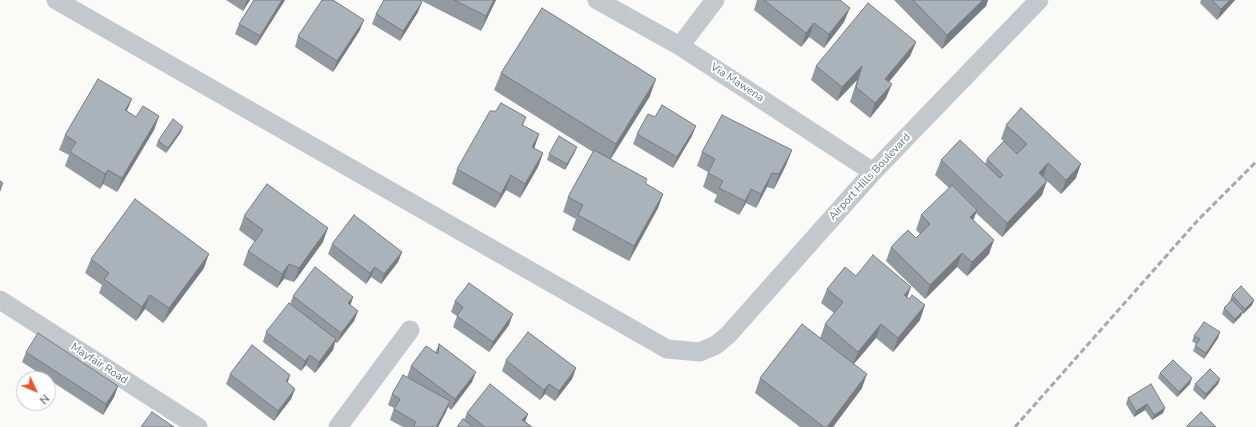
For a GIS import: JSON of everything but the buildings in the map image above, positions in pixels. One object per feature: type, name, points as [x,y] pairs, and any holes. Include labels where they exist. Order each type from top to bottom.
[{"type":"street","name":"Airport Hills Boulevard","points":[[56,0],[667,349],[700,352],[716,345],[728,335],[873,172],[1039,0]]},
{"type":"street","name":"Via Mawena","points":[[597,0],[680,46],[873,172]]},
{"type":"street","points":[[680,46],[715,0]]},
{"type":"street","name":"Mayfair Road","points":[[0,300],[198,427]]},
{"type":"street","points":[[338,427],[410,330]]},
{"type":"railway","points":[[1015,427],[1198,220],[1256,162]]}]
